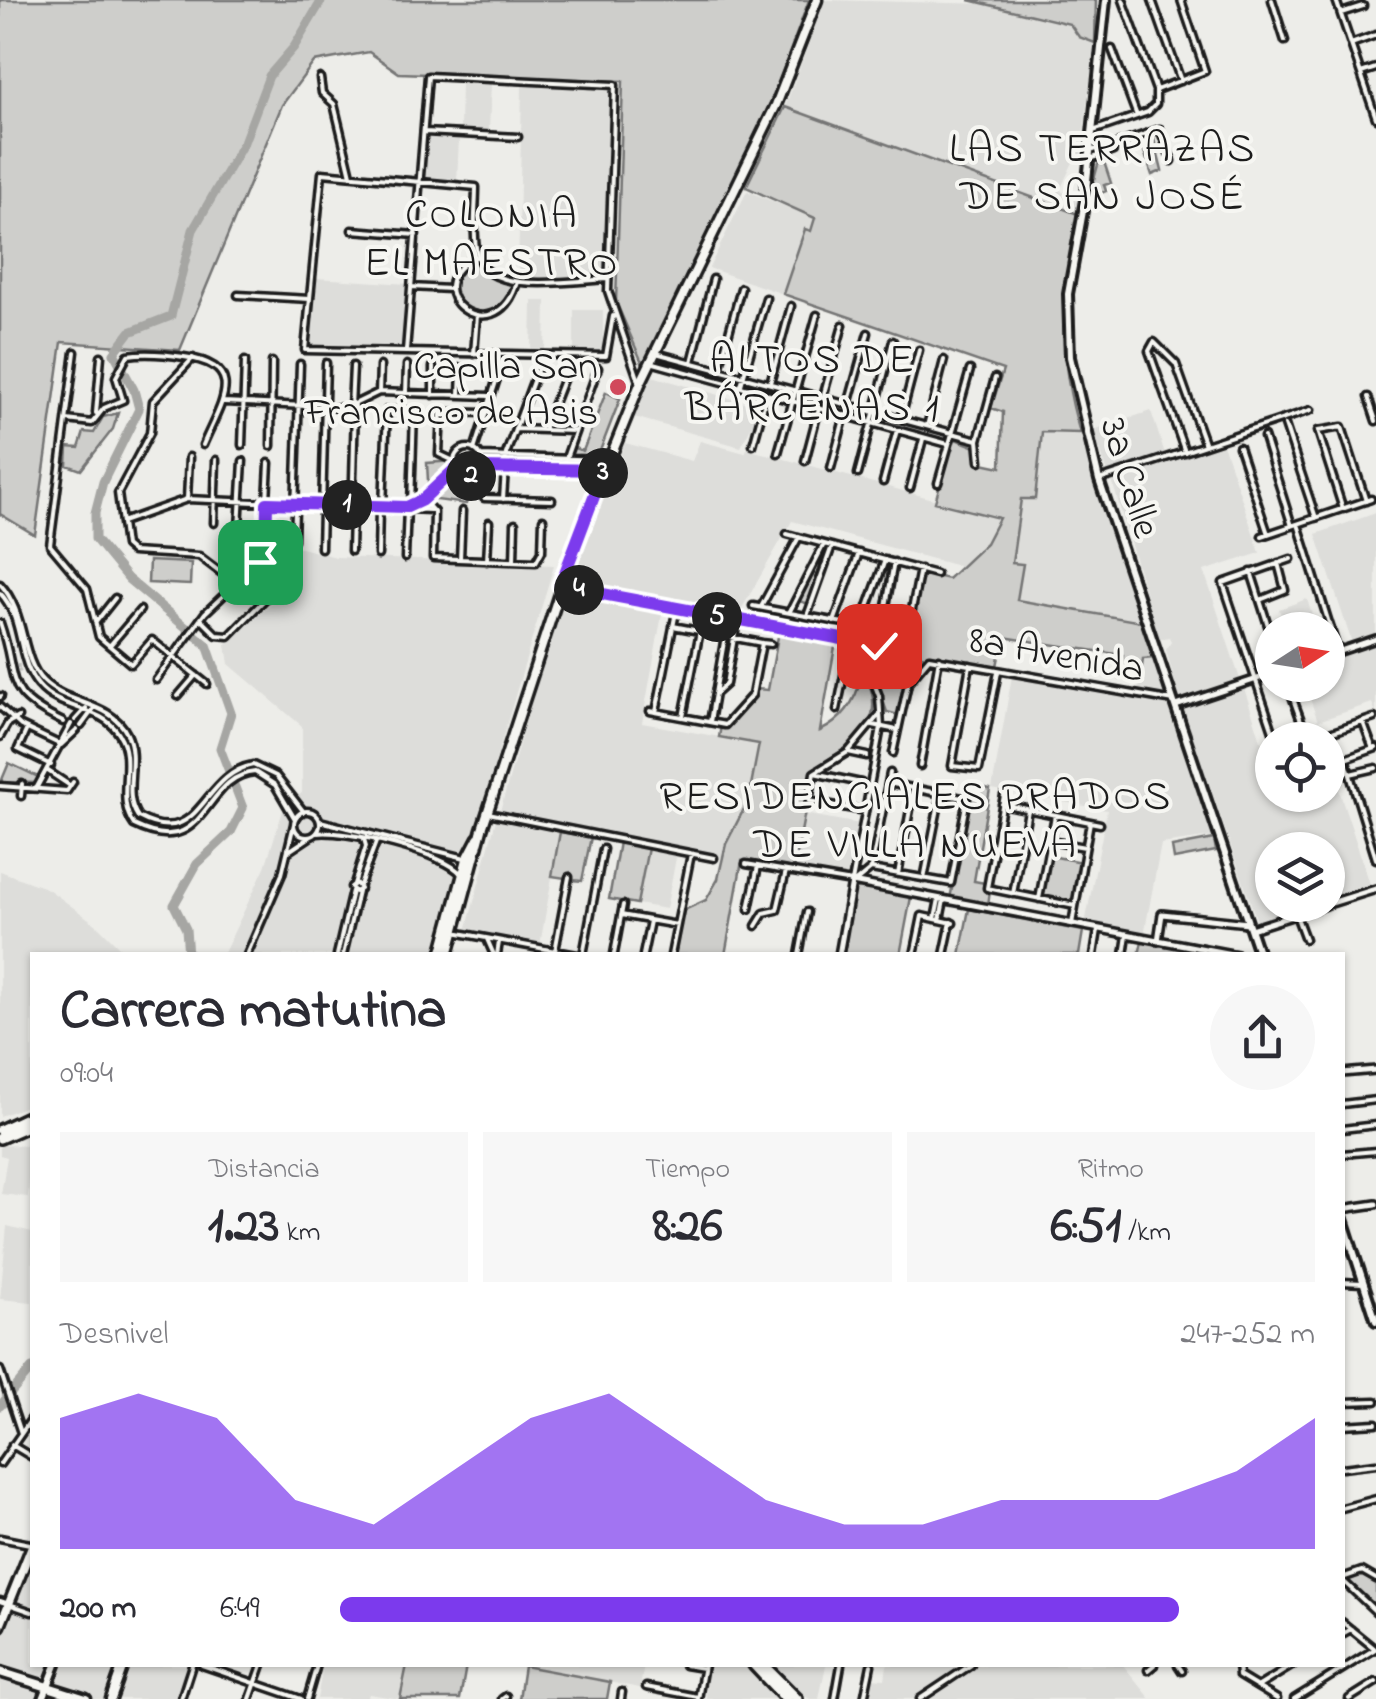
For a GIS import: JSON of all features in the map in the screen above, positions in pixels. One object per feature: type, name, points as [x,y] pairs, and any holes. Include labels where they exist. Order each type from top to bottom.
[{"type":"highway","points":[[0,1130],[30,1116]]},
{"type":"highway","points":[[0,1138],[30,1125]]},
{"type":"highway","points":[[756,1667],[786,1699]]},
{"type":"highway","points":[[764,1667],[797,1699]]},
{"type":"main road","points":[[445,952],[560,586],[604,470],[640,384],[768,123],[817,0]]},
{"type":"main road","name":"3a Calle","points":[[1106,0],[1090,155],[1066,318],[1074,386],[1099,480],[1258,952]]},
{"type":"main road","points":[[445,952],[466,878],[473,871],[472,858]]},
{"type":"main road","points":[[1345,1221],[1376,1321]]},
{"type":"main road","points":[[0,1626],[4,1602],[30,1549]]},
{"type":"main road","points":[[43,1699],[55,1667]]},
{"type":"main road","points":[[111,1699],[122,1667]]},
{"type":"main road","points":[[0,1672],[86,1699]]},
{"type":"street","points":[[1093,128],[1115,125],[1153,108],[1156,90],[1123,0]]},
{"type":"street","points":[[1152,0],[1181,81]]},
{"type":"street","points":[[1156,90],[1205,68],[1181,0]]},
{"type":"street","points":[[1272,0],[1285,41]]},
{"type":"street","points":[[1336,0],[1376,118]]},
{"type":"street","points":[[1340,13],[1363,6]]},
{"type":"street","points":[[1351,44],[1376,35]]},
{"type":"street","points":[[1112,49],[1137,116]]},
{"type":"street","points":[[1361,73],[1376,68]]},
{"type":"street","points":[[406,351],[428,76],[616,85],[608,279],[613,316],[640,384]]},
{"type":"street","points":[[320,78],[322,93],[334,104],[351,175]]},
{"type":"street","points":[[1090,155],[1160,129],[1172,161]]},
{"type":"street","points":[[424,132],[518,136]]},
{"type":"street","points":[[608,279],[517,282],[492,276],[477,255],[476,186],[321,174],[305,350],[606,356],[613,316]]},
{"type":"street","points":[[352,230],[416,234]]},
{"type":"street","points":[[477,255],[455,271],[450,288],[457,305],[477,315],[506,308],[517,282]]},
{"type":"street","points":[[692,362],[713,279]]},
{"type":"street","points":[[411,286],[450,288]]},
{"type":"street","points":[[718,369],[741,288]]},
{"type":"street","points":[[238,295],[310,299]]},
{"type":"street","points":[[741,386],[766,298]]},
{"type":"street","points":[[770,383],[791,306]]},
{"type":"street","points":[[474,354],[477,315]]},
{"type":"street","points":[[778,454],[816,315]]},
{"type":"street","points":[[823,398],[843,325]]},
{"type":"street","points":[[848,405],[868,333]]},
{"type":"street","points":[[858,474],[893,341]]},
{"type":"street","points":[[1185,452],[1150,344],[1161,344],[1176,364],[1205,446]]},
{"type":"street","points":[[900,419],[919,350]]},
{"type":"street","points":[[74,352],[50,545],[88,589],[99,638],[133,663],[152,640],[207,684]]},
{"type":"street","points":[[67,420],[92,423],[106,406],[124,400],[117,372],[121,363],[138,354],[204,358],[218,367],[223,401],[203,444]]},
{"type":"street","points":[[96,418],[101,356]]},
{"type":"street","points":[[654,357],[692,362],[978,440]]},
{"type":"street","points":[[654,357],[767,394],[948,444]]},
{"type":"street","points":[[193,358],[153,401],[150,433],[118,494],[122,522],[130,552],[199,556],[236,584]]},
{"type":"street","points":[[926,426],[944,360]]},
{"type":"street","points":[[242,444],[245,361]]},
{"type":"street","points":[[271,446],[272,362]]},
{"type":"street","points":[[474,450],[502,363]]},
{"type":"street","points":[[294,540],[300,364]]},
{"type":"street","points":[[321,548],[326,364]]},
{"type":"street","points":[[406,393],[407,365]]},
{"type":"street","points":[[351,551],[354,366]]},
{"type":"street","points":[[379,392],[380,366]]},
{"type":"street","points":[[433,394],[434,367]]},
{"type":"street","points":[[460,395],[461,368]]},
{"type":"street","points":[[503,498],[505,458],[538,368]]},
{"type":"street","points":[[562,469],[598,368]]},
{"type":"street","points":[[544,429],[567,370]]},
{"type":"street","points":[[938,483],[970,370]]},
{"type":"street","points":[[980,461],[978,440],[994,378]]},
{"type":"street","points":[[223,401],[244,406],[325,408],[353,407],[379,392],[489,396]]},
{"type":"street","points":[[752,445],[767,394]]},
{"type":"street","points":[[1368,397],[1376,421]]},
{"type":"street","points":[[805,462],[819,408]]},
{"type":"street","points":[[378,555],[387,410],[414,411],[406,558]]},
{"type":"street","points":[[1099,480],[1312,410]]},
{"type":"street","points":[[454,461],[439,454],[442,412],[484,413]]},
{"type":"street","points":[[831,468],[845,415]]},
{"type":"street","points":[[1285,424],[1316,518]]},
{"type":"street","points":[[1239,447],[1265,535],[1343,509],[1368,500],[1342,427],[1316,434],[1343,509]]},
{"type":"street","points":[[515,428],[574,431]]},
{"type":"street","points":[[883,482],[896,430]]},
{"type":"street","points":[[910,488],[924,437]]},
{"type":"street","points":[[1264,437],[1324,612]]},
{"type":"street","points":[[604,470],[481,468],[466,477],[455,469],[454,461],[459,451],[474,450],[481,456],[505,458],[609,460]]},
{"type":"street","points":[[481,456],[481,468]]},
{"type":"street","points":[[187,499],[189,457]]},
{"type":"street","points":[[214,523],[216,460]]},
{"type":"street","points":[[240,528],[243,461]]},
{"type":"street","points":[[156,680],[201,619],[262,559],[269,463]]},
{"type":"street","points":[[409,506],[422,500],[455,469]]},
{"type":"street","points":[[484,498],[552,500]]},
{"type":"street","points":[[122,522],[187,499],[409,506],[430,510]]},
{"type":"street","points":[[422,500],[434,512],[433,558],[539,559],[543,519]]},
{"type":"street","points":[[460,559],[462,511]]},
{"type":"street","points":[[487,560],[489,522]]},
{"type":"street","points":[[514,561],[515,523]]},
{"type":"street","points":[[787,534],[936,574]]},
{"type":"street","points":[[761,607],[799,537]]},
{"type":"street","points":[[201,619],[217,635],[230,634],[277,586],[278,554],[266,543]]},
{"type":"street","points":[[790,613],[824,544]]},
{"type":"street","points":[[807,616],[832,546]]},
{"type":"street","points":[[834,622],[859,553]]},
{"type":"street","points":[[1255,677],[1223,583],[1291,559]]},
{"type":"street","points":[[861,626],[885,560]]},
{"type":"street","points":[[560,586],[878,645],[894,562]]},
{"type":"street","points":[[1260,600],[1285,588],[1278,563]]},
{"type":"street","points":[[753,606],[908,634],[920,569]]},
{"type":"street","points":[[1251,572],[1264,612]]},
{"type":"street","points":[[0,584],[16,603],[21,668],[16,692],[28,706],[63,722]]},
{"type":"street","points":[[0,594],[12,607],[21,668],[94,710]]},
{"type":"street","points":[[94,624],[115,598]]},
{"type":"street","points":[[110,646],[140,610]]},
{"type":"street","points":[[674,617],[653,712],[725,724],[752,696],[762,642]]},
{"type":"street","points":[[710,722],[728,619]]},
{"type":"street","points":[[716,694],[726,684],[737,620]]},
{"type":"street","points":[[0,624],[21,668],[47,694],[113,717],[128,738],[133,756],[131,800],[134,813],[143,820],[169,826],[188,821],[225,782],[253,765],[270,770],[304,812],[314,814],[320,821],[472,858]]},
{"type":"street","points":[[673,626],[772,644]]},
{"type":"street","points":[[683,717],[700,631]]},
{"type":"street","points":[[1345,650],[1376,639]]},
{"type":"street","points":[[837,710],[849,650]]},
{"type":"street","points":[[839,952],[881,725],[879,696],[871,675],[874,655]]},
{"type":"street","name":"8a Avenida","points":[[897,730],[908,683],[916,669],[931,658],[1175,703],[1255,680]]},
{"type":"street","points":[[920,766],[940,660]]},
{"type":"street","points":[[970,665],[950,764],[976,770],[998,670]]},
{"type":"street","points":[[845,670],[871,675]]},
{"type":"street","points":[[178,696],[196,675]]},
{"type":"street","points":[[36,786],[50,768],[73,722],[88,704]]},
{"type":"street","points":[[0,708],[27,729],[61,746]]},
{"type":"street","points":[[61,746],[94,710]]},
{"type":"street","points":[[865,811],[809,801],[814,774],[848,752],[879,715]]},
{"type":"street","points":[[1345,728],[1374,718]]},
{"type":"street","points":[[0,738],[15,719]]},
{"type":"street","points":[[1345,759],[1374,749],[1364,722]]},
{"type":"street","points":[[874,725],[897,730],[893,753]]},
{"type":"street","points":[[0,786],[22,784],[67,791],[72,784],[18,749],[27,729]]},
{"type":"street","points":[[848,752],[867,756]]},
{"type":"street","points":[[1345,762],[1376,859]]},
{"type":"street","points":[[1350,774],[1376,768]]},
{"type":"street","points":[[237,774],[254,772],[269,778],[301,836],[310,837]]},
{"type":"street","points":[[853,883],[871,869],[890,773]]},
{"type":"street","points":[[814,774],[861,783]]},
{"type":"street","points":[[21,796],[22,784]]},
{"type":"street","points":[[871,869],[950,883],[967,800],[888,784]]},
{"type":"street","points":[[898,874],[914,788]]},
{"type":"street","points":[[924,879],[941,793]]},
{"type":"street","points":[[1004,795],[986,887],[1075,906]]},
{"type":"street","points":[[1002,804],[1100,824]]},
{"type":"street","points":[[1013,894],[1028,810]]},
{"type":"street","points":[[248,952],[289,851],[295,821],[304,812]]},
{"type":"street","points":[[488,813],[714,858]]},
{"type":"street","points":[[1039,899],[1055,815]]},
{"type":"street","points":[[317,833],[320,821]]},
{"type":"street","points":[[1072,924],[1090,822]]},
{"type":"street","points":[[289,851],[317,833],[364,839],[450,861],[466,878]]},
{"type":"street","points":[[341,952],[366,846],[364,839]]},
{"type":"street","points":[[1050,840],[1086,847]]},
{"type":"street","points":[[356,888],[376,842]]},
{"type":"street","points":[[581,952],[604,850]]},
{"type":"street","points":[[672,952],[690,854]]},
{"type":"street","points":[[746,864],[1216,952]]},
{"type":"street","points":[[750,909],[758,866]]},
{"type":"street","points":[[756,926],[762,915],[777,910],[786,871]]},
{"type":"street","points":[[555,951],[569,877]]},
{"type":"street","points":[[1345,899],[1376,889]]},
{"type":"street","points":[[938,920],[941,899]]},
{"type":"street","points":[[614,952],[623,905]]},
{"type":"street","points":[[800,952],[807,912]]},
{"type":"street","points":[[1158,941],[1161,915],[1250,926],[1267,922]]},
{"type":"street","points":[[621,916],[677,925]]},
{"type":"street","points":[[915,952],[921,916],[952,922],[945,952]]},
{"type":"street","points":[[644,952],[650,921]]},
{"type":"street","points":[[1299,922],[1305,938]]},
{"type":"street","points":[[1094,952],[1098,930]]},
{"type":"street","points":[[454,932],[561,952]]},
{"type":"street","points":[[1124,952],[1127,936]]},
{"type":"street","points":[[487,939],[494,952]]},
{"type":"street","points":[[496,952],[500,942]]},
{"type":"street","points":[[1345,1073],[1376,1070]]},
{"type":"street","points":[[1345,1104],[1376,1100]]},
{"type":"street","points":[[1345,1128],[1376,1125]]},
{"type":"street","points":[[1345,1154],[1376,1151]]},
{"type":"street","points":[[1345,1213],[1376,1204]]},
{"type":"street","points":[[1345,1282],[1364,1283]]},
{"type":"street","points":[[0,1370],[21,1434]]},
{"type":"street","points":[[1345,1402],[1376,1401]]},
{"type":"street","points":[[0,1464],[30,1421]]},
{"type":"street","points":[[1345,1425],[1376,1423]]},
{"type":"street","points":[[12,1446],[30,1456]]},
{"type":"street","points":[[1345,1468],[1376,1464]]},
{"type":"street","points":[[1345,1507],[1376,1498]]},
{"type":"street","points":[[0,1538],[30,1545]]},
{"type":"street","points":[[1345,1578],[1362,1571],[1376,1578]]},
{"type":"street","points":[[1345,1582],[1376,1612]]},
{"type":"street","points":[[4,1602],[30,1611]]},
{"type":"street","points":[[1294,1699],[1375,1649],[1345,1624]]},
{"type":"street","points":[[1345,1632],[1352,1629]]},
{"type":"street","points":[[181,1699],[191,1667]]},
{"type":"street","points":[[208,1667],[304,1699],[316,1667]]},
{"type":"street","points":[[250,1699],[261,1667]]},
{"type":"street","points":[[646,1687],[698,1698],[704,1667]]},
{"type":"street","points":[[835,1699],[841,1667]]},
{"type":"street","points":[[864,1699],[871,1667]]},
{"type":"street","points":[[920,1699],[968,1667]]},
{"type":"street","points":[[1148,1670],[1152,1667]]},
{"type":"street","points":[[1257,1687],[1290,1667]]},
{"type":"street","points":[[1237,1668],[1277,1699]]},
{"type":"street","points":[[1351,1698],[1376,1682]]},
{"type":"shaded area","points":[[0,0],[809,0],[774,95],[644,367],[616,302],[623,81],[399,73],[369,52],[314,62],[282,105],[180,350],[62,342],[35,535],[0,514]]},
{"type":"shaded area","points":[[825,0],[992,4],[1070,24],[1079,37],[1095,43],[1080,161],[1075,158],[1060,190],[1079,203],[1078,214],[785,107]]},
{"type":"shaded area","points":[[969,0],[1096,0],[1095,43],[1079,37],[1070,24]]},
{"type":"shaded area","points":[[461,82],[491,83],[489,131],[460,129]]},
{"type":"shaded area","points":[[522,86],[612,89],[604,278],[518,277]]},
{"type":"shaded area","points":[[785,107],[1078,214],[1065,298],[1064,349],[1080,433],[1042,432],[1035,499],[1021,499],[1012,563],[1023,564],[1017,600],[1142,622],[1155,658],[1143,659],[1141,674],[1119,678],[1123,655],[1003,637],[997,666],[922,655],[906,684],[899,715],[887,712],[875,678],[890,672],[894,651],[904,649],[890,645],[893,634],[909,637],[922,573],[948,579],[986,543],[999,518],[935,502],[953,438],[981,449],[978,462],[1001,467],[1003,412],[991,408],[1003,370],[783,294],[805,229],[811,231],[815,218],[746,187]]},
{"type":"shaded area","points":[[1153,135],[1162,171],[1152,175],[1140,139]]},
{"type":"shaded area","points":[[427,138],[459,138],[457,182],[425,179]]},
{"type":"shaded area","points":[[1111,153],[1104,162],[1111,183],[1104,185],[1106,191],[1089,198],[1099,161],[1095,162]]},
{"type":"shaded area","points":[[747,191],[815,218],[811,232],[805,230],[783,294],[709,268]]},
{"type":"shaded area","points":[[477,255],[492,276],[517,282],[504,306],[491,313],[464,311],[450,289],[455,271]]},
{"type":"shaded area","points":[[316,278],[408,284],[403,348],[311,345]]},
{"type":"shaded area","points":[[532,301],[546,301],[545,352],[531,352]]},
{"type":"shaded area","points":[[574,310],[603,310],[603,352],[574,352]]},
{"type":"shaded area","points":[[680,359],[952,433],[948,444],[678,369]]},
{"type":"shaded area","points":[[652,376],[761,407],[741,447],[634,417]]},
{"type":"shaded area","points":[[606,392],[620,399],[598,456],[579,455],[578,470],[482,469],[482,482],[474,485],[466,504],[429,499],[427,463],[453,461],[463,449],[481,456],[570,457],[571,447],[583,451]]},
{"type":"shaded area","points":[[1151,411],[1165,454],[1108,473],[1093,430]]},
{"type":"shaded area","points":[[118,413],[113,429],[81,470],[67,465],[68,447],[79,448],[84,432],[94,433],[103,417]]},
{"type":"shaded area","points":[[1042,431],[1080,433],[1142,622],[1017,600],[1023,564],[1012,564],[1021,498],[1035,499]]},
{"type":"shaded area","points":[[700,441],[745,453],[747,449],[1000,517],[986,543],[962,567],[792,521],[737,617],[570,585],[625,443],[692,461]]},
{"type":"shaded area","points":[[1223,444],[1260,553],[1204,571],[1241,682],[1180,701],[1166,650],[1171,642],[1169,637],[1159,639],[1112,481]]},
{"type":"shaded area","points":[[1376,513],[1376,634],[1352,643],[1345,612],[1342,612],[1316,534]]},
{"type":"shaded area","points":[[293,546],[336,557],[554,565],[439,952],[224,952],[265,867],[285,804],[302,793],[302,726],[229,664],[226,645],[295,582]]},
{"type":"shaded area","points":[[826,547],[810,604],[798,601]]},
{"type":"shaded area","points":[[149,561],[191,563],[190,585],[148,583]]},
{"type":"shaded area","points":[[567,593],[663,609],[642,723],[759,744],[748,801],[723,858],[687,847],[500,811],[555,618]]},
{"type":"shaded area","points":[[1307,599],[1311,612],[1280,612],[1279,609]]},
{"type":"shaded area","points":[[779,631],[836,641],[820,731],[847,709],[861,678],[867,678],[873,710],[862,733],[852,743],[813,769],[794,869],[742,861],[726,952],[675,952],[682,911],[706,900],[718,879],[726,844],[748,801],[759,744],[719,737],[721,726],[726,727],[754,698],[756,689],[768,690]]},
{"type":"shaded area","points":[[1376,644],[1376,713],[1372,703],[1318,721],[1311,702],[1345,702],[1345,655]]},
{"type":"shaded area","points":[[1155,658],[1168,696],[1138,690],[1143,659]]},
{"type":"shaded area","points":[[1012,676],[1169,704],[1213,837],[1161,844],[1144,935],[1085,924],[1107,810],[992,789]]},
{"type":"shaded area","points":[[1244,688],[1255,722],[1255,812],[1345,812],[1345,808],[1371,887],[1345,895],[1345,832],[1255,832],[1255,915],[1183,709]]},
{"type":"shaded area","points":[[9,763],[42,779],[39,783],[1,782]]},
{"type":"shaded area","points":[[972,785],[990,789],[974,881],[985,883],[984,890],[990,891],[988,905],[950,899]]},
{"type":"shaded area","points":[[804,814],[860,824],[851,873],[844,878],[794,869]]},
{"type":"shaded area","points":[[496,820],[560,832],[540,945],[466,931]]},
{"type":"shaded area","points":[[560,832],[591,837],[582,881],[572,880],[570,873],[565,878],[552,876]]},
{"type":"shaded area","points":[[1214,839],[1216,851],[1174,859],[1172,847]]},
{"type":"shaded area","points":[[619,842],[648,848],[637,904],[609,899]]},
{"type":"shaded area","points":[[648,848],[677,853],[666,909],[637,904]]},
{"type":"shaded area","points":[[1051,856],[1081,862],[1073,902],[1043,897]]},
{"type":"shaded area","points":[[0,871],[48,889],[97,925],[124,952],[30,952],[30,1105],[0,1116]]},
{"type":"shaded area","points":[[861,887],[911,897],[901,952],[844,952],[854,890]]},
{"type":"shaded area","points":[[969,909],[1083,931],[1080,952],[961,952]]},
{"type":"shaded area","points":[[1142,941],[1199,952],[1140,952]]},
{"type":"shaded area","points":[[0,1145],[30,1146],[28,1197],[1,1194],[7,1157],[0,1155]]},
{"type":"shaded area","points":[[7,1226],[30,1232],[30,1302],[0,1299]]},
{"type":"shaded area","points":[[27,1536],[30,1667],[196,1667],[186,1699],[0,1699],[0,1612]]},
{"type":"shaded area","points":[[1362,1574],[1376,1581],[1376,1609],[1345,1583],[1348,1575]]},
{"type":"shaded area","points":[[323,1667],[407,1667],[400,1699],[369,1694],[367,1699],[317,1699]]},
{"type":"shaded area","points":[[407,1667],[466,1667],[460,1699],[400,1699]]},
{"type":"shaded area","points":[[524,1667],[610,1682],[607,1699],[519,1699]]},
{"type":"shaded area","points":[[529,1667],[644,1667],[640,1688]]},
{"type":"shaded area","points":[[707,1667],[751,1667],[778,1699],[706,1699]]},
{"type":"shaded area","points":[[770,1667],[826,1667],[819,1699],[810,1699],[787,1686]]},
{"type":"shaded area","points":[[887,1667],[961,1667],[917,1699],[867,1699],[871,1678],[885,1679]]},
{"type":"shaded area","points":[[975,1667],[1125,1667],[1151,1699],[926,1699]]},
{"type":"waterway","points":[[188,952],[186,929],[174,905],[197,864],[231,832],[243,808],[220,748],[231,713],[207,645],[128,579],[95,539],[95,513],[103,482],[139,409],[134,390],[114,353],[130,332],[171,316],[193,230],[244,142],[269,76],[294,47],[322,0]]},
{"type":"waterway","points":[[0,1406],[30,1370]]},
{"type":"place","name":"Capilla San Francisco de Asis","points":[[618,387]]},
{"type":"district","name":"LAS TERRAZAS DE SAN JOSÉ","points":[[1103,170]]},
{"type":"district","name":"COLONIA EL MAESTRO","points":[[492,236]]},
{"type":"district","name":"ALTOS DE BÁRCENAS 1","points":[[813,382]]},
{"type":"district","name":"RESIDENCIALES PRADOS DE VILLA NUEVA","points":[[916,818]]},
{"type":"route","points":[[260,562],[266,550],[267,503],[407,507],[422,500],[455,469],[466,477],[481,468],[604,470],[560,586],[879,646]]}]
